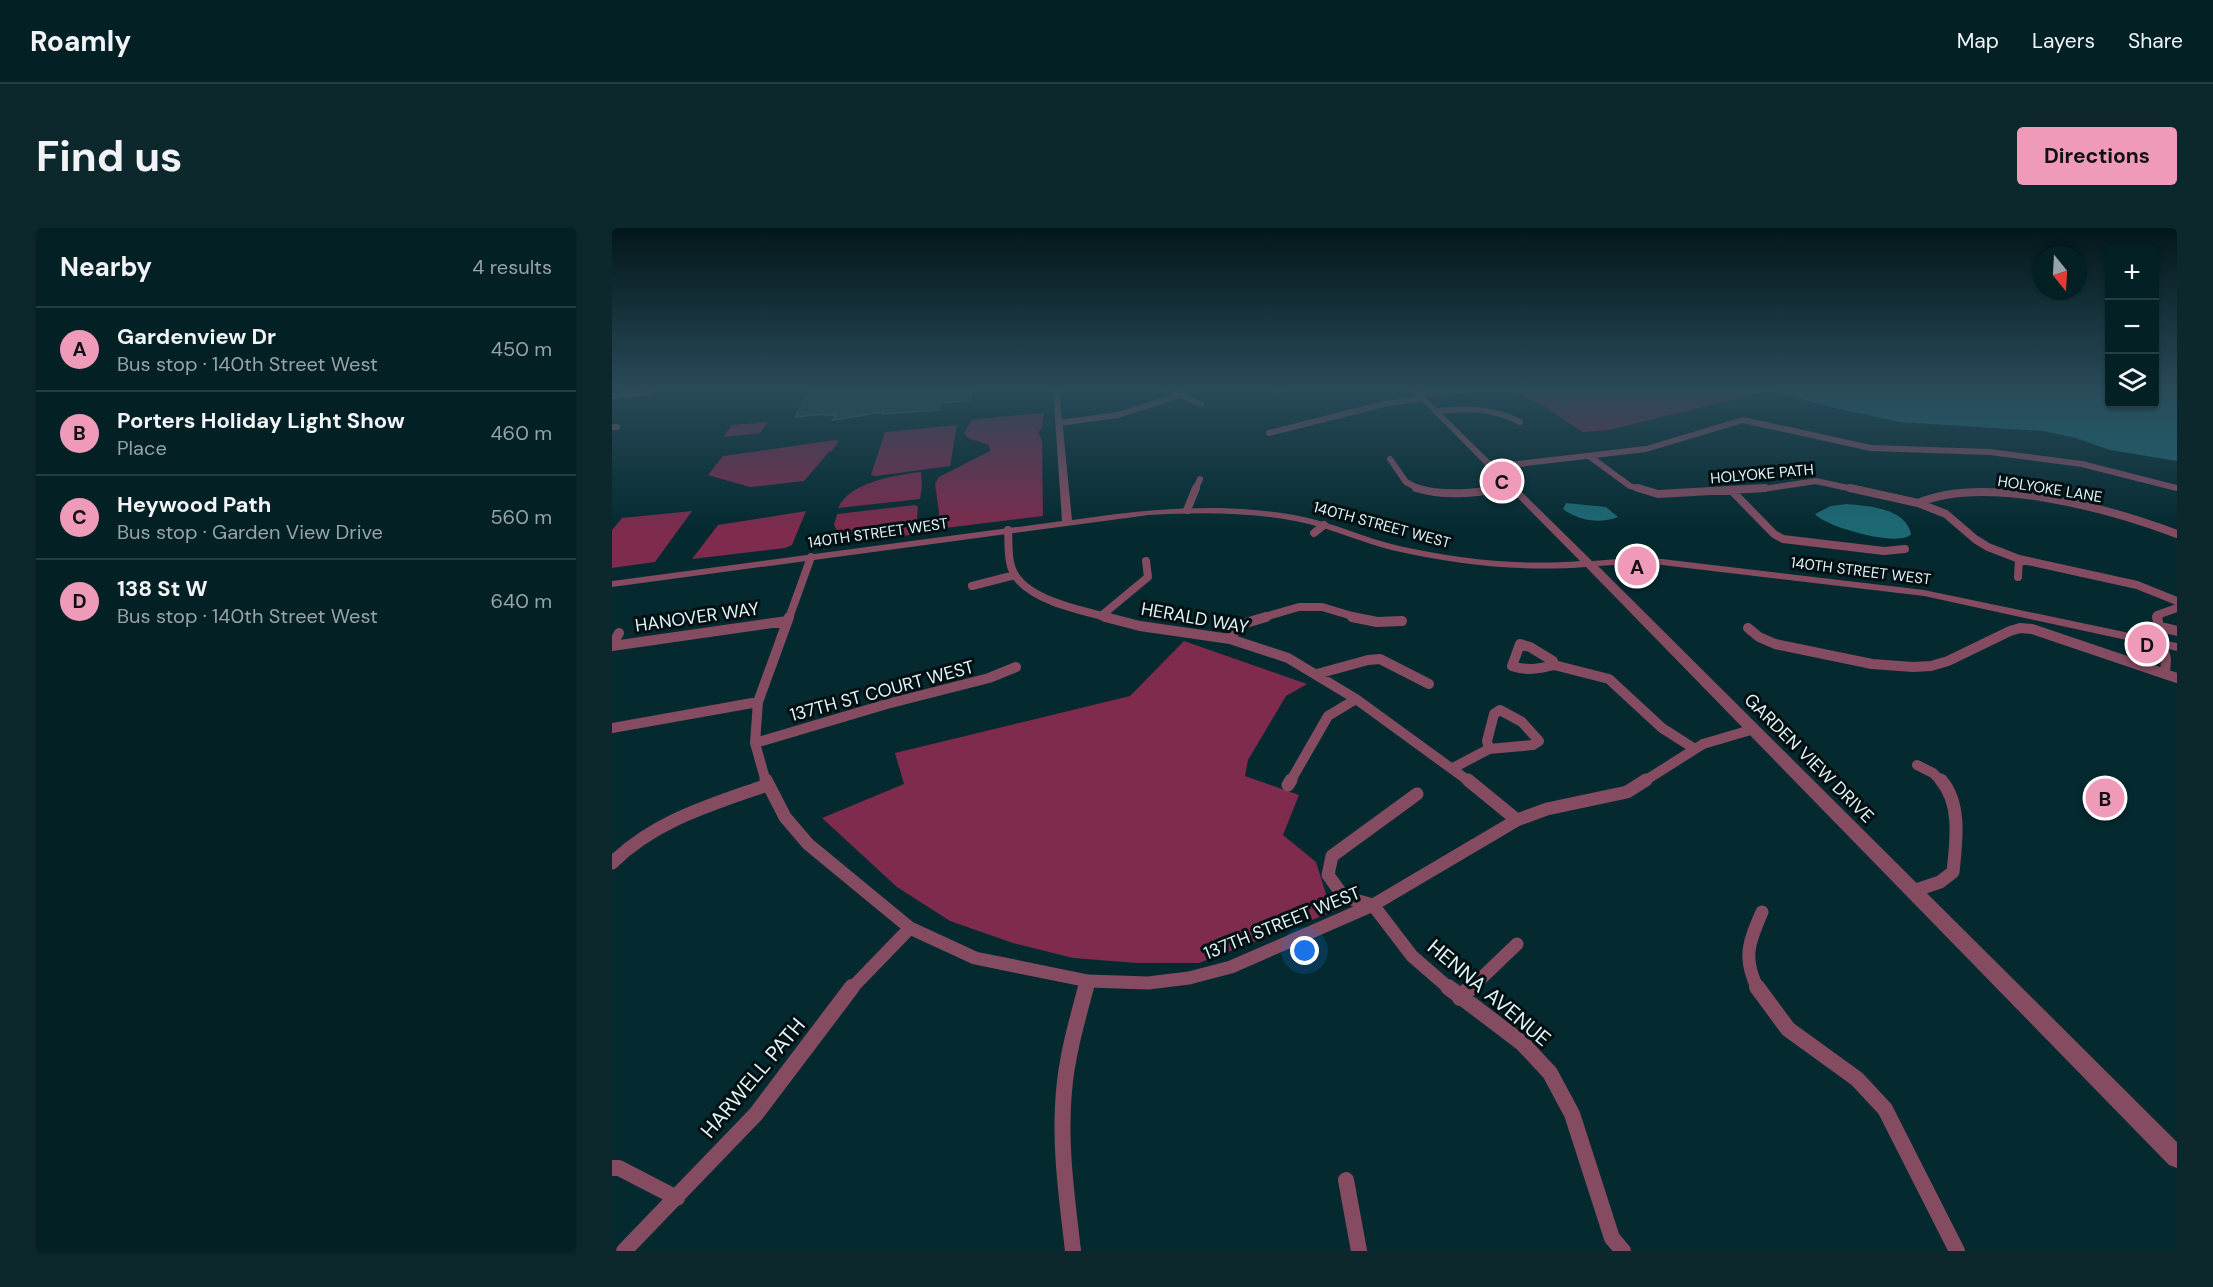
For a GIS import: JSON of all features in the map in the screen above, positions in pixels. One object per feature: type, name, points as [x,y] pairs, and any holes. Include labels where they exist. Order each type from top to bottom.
[{"type":"street","points":[[1060,436],[1067,522]]},
{"type":"street","name":"GARDEN VIEW DRIVE","points":[[1462,436],[2177,1157]]},
{"type":"street","points":[[1493,467],[1647,449],[1691,436]]},
{"type":"street","points":[[1815,436],[1871,448],[1990,452],[2082,464],[2177,488]]},
{"type":"street","name":"HOLYOKE PATH","points":[[1589,456],[1630,486],[1647,492],[1671,495],[1732,491],[1816,481],[1918,503],[1946,514],[1988,547],[2019,559],[2137,585],[2177,601]]},
{"type":"street","points":[[1389,459],[1407,482],[1430,492],[1460,494],[1513,486]]},
{"type":"street","points":[[1186,510],[1200,479]]},
{"type":"street","points":[[1732,491],[1774,534],[1783,539],[1884,551],[1905,549]]},
{"type":"street","name":"HOLYOKE LANE","points":[[1918,503],[1933,496],[1967,492],[1997,494],[2046,500],[2120,514],[2177,534]]},
{"type":"street","name":"140TH STREET WEST","points":[[612,584],[1067,522],[1186,510],[1266,514],[1324,525],[1396,548],[1451,560],[1520,566],[1558,566],[1645,560],[1924,593],[2177,647]]},
{"type":"street","points":[[1314,533],[1324,525]]},
{"type":"street","points":[[972,586],[1015,575],[1010,561],[1008,530]]},
{"type":"street","name":"137TH STREET WEST","points":[[811,557],[758,702],[755,743],[767,785],[785,817],[808,844],[910,928],[975,958],[1088,981],[1148,983],[1190,978],[1231,967],[1373,905],[1517,820],[1547,809],[1627,792],[1702,744],[1754,729]]},
{"type":"street","points":[[2018,577],[2019,559]]},
{"type":"street","points":[[1101,616],[1148,577],[1146,561]]},
{"type":"street","name":"HERALD WAY","points":[[1015,575],[1026,587],[1044,598],[1101,616],[1140,626],[1230,639],[1288,658],[1356,699],[1453,768],[1517,820]]},
{"type":"street","points":[[1230,639],[1239,626],[1299,607],[1322,607],[1353,618],[1377,622],[1402,621]]},
{"type":"street","points":[[2165,674],[2167,658],[2157,626],[2157,615],[2177,608]]},
{"type":"street","name":"HANOVER WAY","points":[[612,646],[787,621]]},
{"type":"street","points":[[2157,626],[2177,631]]},
{"type":"street","points":[[1748,628],[1759,637],[1775,644],[1872,664],[1913,668],[1948,661],[2010,631],[2020,628],[2032,629],[2177,678]]},
{"type":"street","name":"HANOVER WAY","points":[[612,646],[619,633]]},
{"type":"street","points":[[1317,674],[1368,660],[1380,659],[1429,684]]},
{"type":"street","points":[[1554,665],[1609,679],[1662,728],[1695,749]]},
{"type":"street","name":"137TH ST COURT WEST","points":[[755,743],[886,704],[989,678],[1016,667]]},
{"type":"street","points":[[1288,785],[1328,716],[1356,699]]},
{"type":"street","points":[[612,728],[758,702]]},
{"type":"street","points":[[1453,768],[1490,749],[1533,745],[1539,741],[1537,735],[1508,713],[1500,710],[1494,714],[1487,741],[1490,749]]},
{"type":"street","points":[[1913,891],[1940,882],[1953,872],[1957,828],[1951,799],[1939,777],[1917,765]]},
{"type":"street","points":[[612,863],[627,846],[645,832],[668,821],[767,785]]},
{"type":"street","points":[[1373,905],[1344,897],[1328,875],[1332,856],[1417,794]]},
{"type":"street","name":"HENNA AVENUE","points":[[1373,905],[1412,956],[1460,998],[1522,1043],[1550,1073],[1572,1114],[1612,1238],[1623,1251]]},
{"type":"street","points":[[1762,912],[1751,937],[1747,958],[1757,987],[1788,1029],[1857,1079],[1885,1109],[1957,1251]]},
{"type":"street","name":"HARWELL PATH","points":[[624,1251],[756,1114],[856,982],[910,928]]},
{"type":"street","points":[[1460,998],[1517,944]]},
{"type":"street","points":[[1073,1251],[1063,1158],[1062,1106],[1070,1049],[1088,981]]},
{"type":"street","points":[[612,1168],[619,1168],[676,1198]]},
{"type":"street","points":[[1346,1180],[1359,1251]]},
{"type":"shaded area","points":[[884,436],[955,436],[950,466],[871,475]]},
{"type":"shaded area","points":[[966,436],[1040,436],[1042,440],[1043,516],[937,529],[939,512],[935,484],[939,477],[990,451],[989,445]]},
{"type":"shaded area","points":[[839,441],[832,451],[804,481],[750,487],[708,475],[723,456]]},
{"type":"shaded area","points":[[921,472],[920,499],[838,508],[852,492],[874,481]]},
{"type":"shaded area","points":[[915,505],[918,507],[917,518],[910,535],[866,540],[838,532],[834,525],[837,514]]},
{"type":"shaded area","points":[[692,511],[655,562],[612,568],[612,530],[622,518]]},
{"type":"shaded area","points":[[806,511],[792,545],[785,548],[692,559],[718,525]]},
{"type":"shaded area","points":[[1184,641],[1307,684],[1286,696],[1248,760],[1245,776],[1299,795],[1283,835],[1316,862],[1327,897],[1343,908],[1199,963],[1137,963],[1073,958],[1013,943],[950,921],[897,887],[822,818],[904,784],[895,753],[1130,696]]},
{"type":"water","points":[[2065,436],[2177,436],[2177,461],[2110,450]]},
{"type":"water","points":[[1566,503],[1606,507],[1618,517],[1597,521],[1583,519],[1563,509]]},
{"type":"water","points":[[1847,504],[1885,510],[1894,514],[1908,525],[1911,534],[1904,538],[1893,539],[1863,534],[1833,525],[1815,514],[1831,506]]},
{"type":"building","points":[[2097,784],[2125,795],[2118,804],[2115,802],[2105,814],[2088,806],[2091,802],[2086,800]]},
{"type":"place","name":"Heywood Path","points":[[1502,481]]},
{"type":"place","name":"Gardenview Dr","points":[[1637,566]]},
{"type":"place","name":"138 St W","points":[[2147,644]]},
{"type":"place","name":"Porters Holiday Light Show","points":[[2105,798]]}]
